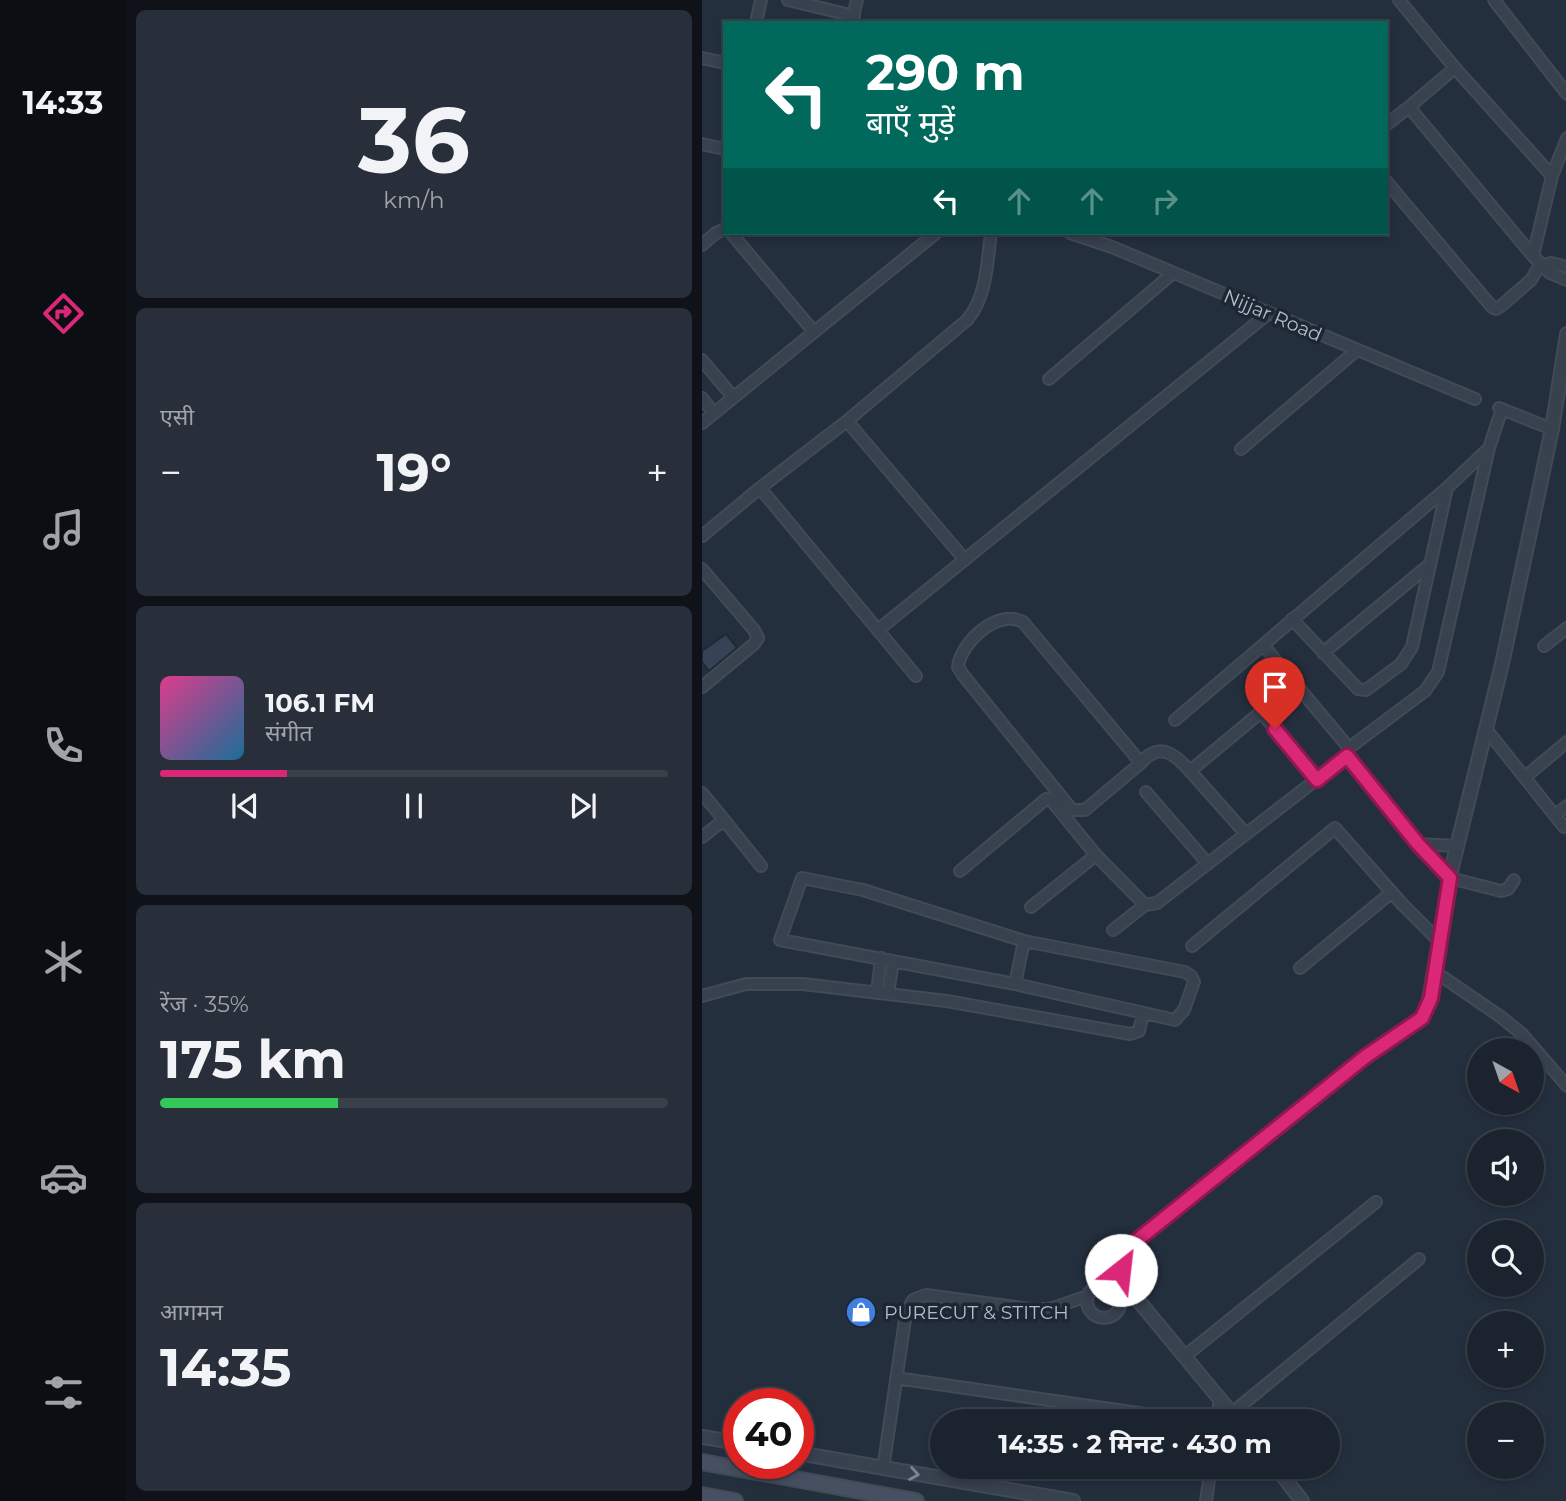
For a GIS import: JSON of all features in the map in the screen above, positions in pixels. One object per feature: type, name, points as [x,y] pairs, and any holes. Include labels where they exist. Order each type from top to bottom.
[{"type":"main road","points":[[702,1462],[916,1501]]},
{"type":"main road","points":[[702,1495],[735,1501]]},
{"type":"street","points":[[756,21],[761,0]]},
{"type":"street","points":[[788,0],[853,19],[857,0]]},
{"type":"street","points":[[1399,0],[1455,68],[1552,176]]},
{"type":"street","points":[[1494,0],[1566,94]]},
{"type":"street","points":[[702,58],[723,63]]},
{"type":"street","points":[[1388,123],[1455,68]]},
{"type":"street","points":[[1409,107],[1539,262],[1550,272],[1566,280]]},
{"type":"street","points":[[1388,183],[1496,309],[1531,280],[1539,262],[1552,176],[1566,138]]},
{"type":"street","points":[[702,144],[723,149]]},
{"type":"street","points":[[702,244],[723,230]]},
{"type":"street","points":[[738,235],[814,332]]},
{"type":"street","points":[[702,423],[934,235]]},
{"type":"street","points":[[702,536],[847,421],[974,312],[982,293],[991,235]]},
{"type":"street","name":"Nijjar Road","points":[[1076,235],[1173,272],[1475,398]]},
{"type":"street","points":[[1539,262],[1566,267]]},
{"type":"street","points":[[1050,379],[1173,272]]},
{"type":"street","points":[[878,630],[1269,313]]},
{"type":"street","points":[[1087,1296],[1088,1308],[1100,1318],[1116,1314],[1125,1292],[1121,1270],[1124,1255],[1130,1246],[1365,1057],[1422,1018],[1431,998],[1450,878],[1552,429],[1566,334]]},
{"type":"street","points":[[1241,449],[1357,349]]},
{"type":"street","points":[[702,360],[733,397]]},
{"type":"street","points":[[702,398],[714,413]]},
{"type":"street","points":[[1263,645],[1349,748],[1425,691],[1438,672],[1500,409],[1566,435]]},
{"type":"street","points":[[847,421],[965,560]]},
{"type":"street","points":[[1175,720],[1447,488],[1489,448]]},
{"type":"street","points":[[760,488],[916,676]]},
{"type":"street","points":[[1292,619],[1355,687],[1361,690],[1366,690],[1401,664],[1412,647],[1447,488]]},
{"type":"street","points":[[1323,653],[1429,565]]},
{"type":"street","points":[[702,569],[754,629],[758,638],[702,687]]},
{"type":"street","points":[[1141,763],[1023,622],[1012,618],[1000,620],[979,633],[962,652],[958,667],[963,675],[1072,810],[1085,810],[1141,763],[1148,755],[1155,751],[1166,752],[1178,757],[1246,834]]},
{"type":"street","points":[[1544,646],[1566,628]]},
{"type":"street","points":[[1190,771],[1261,712],[1317,780]]},
{"type":"street","points":[[1486,729],[1564,827]]},
{"type":"street","points":[[1524,777],[1566,742]]},
{"type":"street","points":[[1113,930],[1145,905],[1157,903],[1347,756],[1418,844],[1450,878],[1501,891],[1508,889],[1514,880]]},
{"type":"street","points":[[1146,792],[1208,864]]},
{"type":"street","points":[[702,793],[761,866]]},
{"type":"street","points":[[960,871],[1046,799],[1051,800],[1096,855],[1145,905]]},
{"type":"street","points":[[1555,815],[1566,806]]},
{"type":"street","points":[[702,837],[724,820]]},
{"type":"street","points":[[1192,946],[1335,828],[1439,941]]},
{"type":"street","points":[[1418,844],[1457,846]]},
{"type":"street","points":[[1031,907],[1096,855]]},
{"type":"street","points":[[802,878],[863,890],[1024,941],[1185,972],[1194,982],[1184,1010],[1178,1018],[780,940],[802,878]]},
{"type":"street","points":[[1300,968],[1392,892]]},
{"type":"street","points":[[1015,984],[1024,941]]},
{"type":"street","points":[[881,958],[882,994]]},
{"type":"street","points":[[882,994],[893,961]]},
{"type":"street","points":[[1434,971],[1522,1034],[1566,1086]]},
{"type":"street","points":[[702,996],[746,984],[803,984],[946,1001],[1130,1034],[1140,1031],[1143,1013]]},
{"type":"street","points":[[1185,1356],[1376,1202]]},
{"type":"street","points":[[1244,1409],[1419,1259]]},
{"type":"street","points":[[882,1469],[906,1313],[909,1306],[920,1296],[1037,1310],[1053,1308],[1087,1296],[1094,1287],[1105,1284],[1116,1288],[1125,1292],[1185,1356],[1229,1409]]},
{"type":"street","points":[[896,1378],[1111,1409]]},
{"type":"street","points":[[1218,1409],[1220,1398]]},
{"type":"street","points":[[702,1437],[723,1440]]},
{"type":"street","points":[[814,1456],[1072,1501]]},
{"type":"street","points":[[1206,1501],[1209,1479]]},
{"type":"street","points":[[1285,1479],[1302,1501]]},
{"type":"building","points":[[726,634],[737,648],[709,671],[702,662],[702,651]]},
{"type":"place","name":"PURECUT & STITCH","points":[[861,1312]]},
{"type":"route","points":[[1121,1270],[1121,1262],[1130,1246],[1365,1057],[1422,1018],[1431,998],[1450,878],[1418,844],[1347,756],[1317,780],[1275,729]]}]
